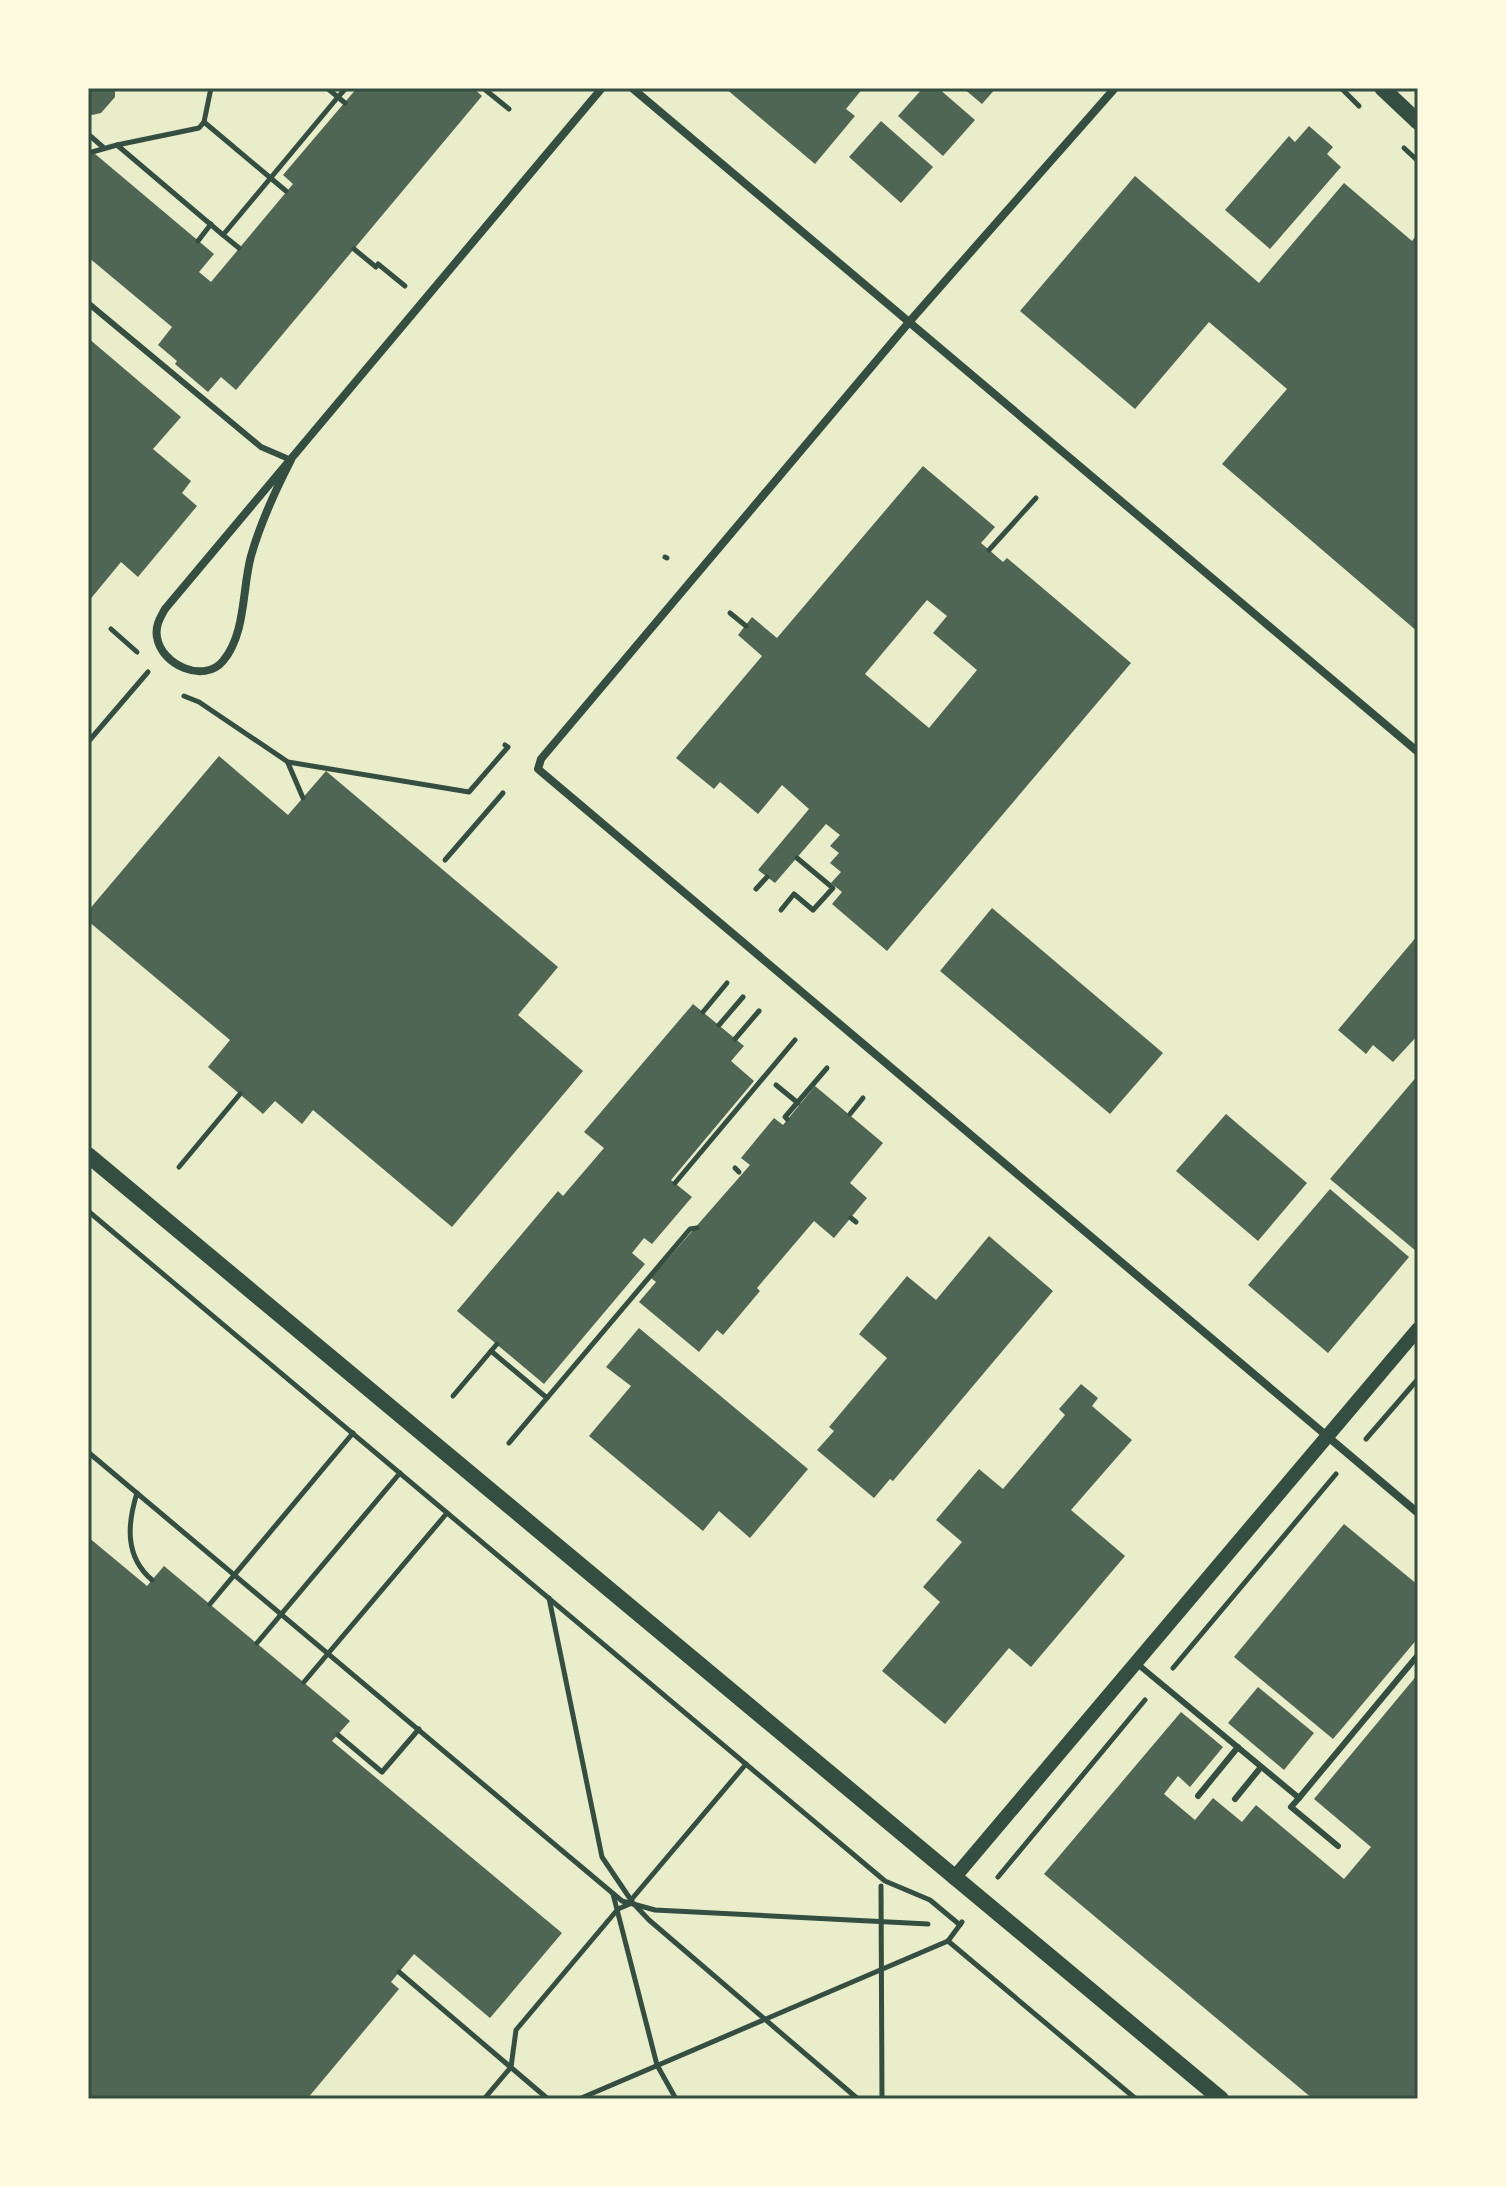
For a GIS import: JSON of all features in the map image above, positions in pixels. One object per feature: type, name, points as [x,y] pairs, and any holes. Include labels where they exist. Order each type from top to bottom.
[{"type":"main road","points":[[1382,88],[1418,122]]},
{"type":"main road","points":[[88,1155],[1221,2099]]},
{"type":"street","points":[[291,460],[266,508],[256,538],[240,618],[229,653],[215,669],[205,672],[184,668],[163,652],[157,638],[157,622],[165,609],[602,88]]},
{"type":"street","points":[[632,88],[1418,752]]},
{"type":"street","points":[[1115,88],[910,321],[541,759],[538,769],[1418,1513]]},
{"type":"street","points":[[954,1878],[1418,1329]]},
{"type":"lane","points":[[88,303],[261,447],[291,460]]},
{"type":"lane","points":[[1338,1846],[1291,1807],[1418,1655]]},
{"type":"lane","points":[[1135,1662],[1299,1798]]},
{"type":"lane","points":[[1198,1796],[1238,1747]]},
{"type":"lane","points":[[1235,1799],[1261,1767]]},
{"type":"path","points":[[92,152],[199,128],[204,122],[210,91],[202,88]]},
{"type":"path","points":[[327,88],[345,103]]},
{"type":"path","points":[[223,235],[346,88]]},
{"type":"path","points":[[483,88],[509,109]]},
{"type":"path","points":[[204,122],[286,191]]},
{"type":"path","points":[[88,134],[105,148]]},
{"type":"path","points":[[117,145],[239,248]]},
{"type":"path","points":[[198,241],[211,224]]},
{"type":"path","points":[[354,249],[405,286]]},
{"type":"path","points":[[989,550],[1036,498]]},
{"type":"path","points":[[730,613],[746,626]]},
{"type":"path","points":[[111,629],[140,655]]},
{"type":"path","points":[[88,742],[147,668],[157,679]]},
{"type":"path","points":[[178,694],[199,702],[288,762],[469,792],[508,747],[505,745]]},
{"type":"path","points":[[288,762],[303,798]]},
{"type":"path","points":[[445,860],[503,793]]},
{"type":"path","points":[[781,910],[794,894],[813,910],[833,888],[797,858]]},
{"type":"path","points":[[756,889],[767,877]]},
{"type":"path","points":[[703,1012],[727,983]]},
{"type":"path","points":[[719,1025],[743,997]]},
{"type":"path","points":[[735,1039],[759,1011]]},
{"type":"path","points":[[675,1183],[684,1168],[795,1040]]},
{"type":"path","points":[[787,1119],[785,1117],[827,1068]]},
{"type":"path","points":[[776,1085],[798,1103]]},
{"type":"path","points":[[179,1167],[240,1094]]},
{"type":"path","points":[[850,1114],[863,1098]]},
{"type":"path","points":[[88,1221],[91,1213],[885,1881],[930,1900],[960,1925]]},
{"type":"path","points":[[509,1443],[690,1229],[697,1228]]},
{"type":"path","points":[[453,1396],[497,1344]]},
{"type":"path","points":[[491,1351],[547,1398]]},
{"type":"path","points":[[1378,1426],[1418,1379]]},
{"type":"path","points":[[210,1604],[353,1433]]},
{"type":"path","points":[[88,1452],[622,1901],[632,1901],[655,1910],[928,1924]]},
{"type":"path","points":[[257,1643],[400,1473]]},
{"type":"path","points":[[1176,1665],[1327,1484]]},
{"type":"path","points":[[138,1493],[131,1511],[131,1551],[139,1567],[152,1580]]},
{"type":"path","points":[[304,1682],[447,1513]]},
{"type":"path","points":[[549,1598],[602,1857],[632,1901],[858,2099]]},
{"type":"path","points":[[1018,1852],[1147,1698]]},
{"type":"path","points":[[338,1735],[382,1772],[419,1729]]},
{"type":"path","points":[[484,2099],[511,2067],[516,2030],[618,1909],[632,1901],[746,1764]]},
{"type":"path","points":[[881,1886],[882,2099]]},
{"type":"path","points":[[613,1893],[657,2065],[676,2099]]},
{"type":"path","points":[[579,2099],[948,1941],[1136,2099]]},
{"type":"path","points":[[399,1972],[548,2099]]},
{"type":"building","points":[[88,88],[115,88],[115,97],[101,113],[92,115],[88,112]]},
{"type":"building","points":[[357,88],[473,88],[482,96],[236,390],[221,377],[208,392],[158,345],[172,327],[88,257],[88,148],[214,254],[199,272],[211,282],[293,184],[283,175]]},
{"type":"building","points":[[725,88],[863,88],[846,109],[855,116],[815,164]]},
{"type":"building","points":[[923,88],[938,88],[975,120],[943,156],[898,116]]},
{"type":"building","points":[[963,88],[996,88],[982,104]]},
{"type":"building","points":[[881,121],[933,167],[901,203],[849,157]]},
{"type":"building","points":[[1309,126],[1333,147],[1327,154],[1341,167],[1270,249],[1225,210],[1289,136],[1295,142]]},
{"type":"building","points":[[1135,176],[1259,283],[1344,183],[1412,241],[1418,233],[1418,632],[1222,464],[1287,389],[1209,322],[1135,409],[1020,311]]},
{"type":"building","points":[[88,338],[181,417],[153,449],[191,481],[182,493],[197,506],[138,577],[121,562],[88,602]]},
{"type":"building","points":[[923,466],[995,527],[981,543],[1003,562],[1007,558],[1131,663],[887,951],[832,904],[842,892],[831,883],[841,872],[830,863],[839,853],[830,846],[840,835],[826,824],[775,883],[758,870],[809,809],[782,785],[758,814],[720,782],[714,789],[676,758],[762,656],[738,635],[752,617],[777,638]],"holes":[[[927,600],[947,616],[933,633],[977,670],[929,728],[865,674]]]},
{"type":"building","points":[[219,756],[288,815],[326,771],[558,967],[518,1015],[583,1071],[452,1227],[313,1110],[302,1124],[275,1101],[263,1114],[208,1067],[230,1040],[88,921],[88,911]]},
{"type":"building","points":[[992,908],[1163,1053],[1110,1114],[940,971]]},
{"type":"building","points":[[1418,935],[1418,1035],[1393,1062],[1373,1045],[1366,1054],[1338,1030]]},
{"type":"building","points":[[693,1004],[744,1046],[731,1061],[754,1081],[671,1180],[692,1197],[652,1244],[644,1238],[632,1253],[645,1264],[544,1384],[457,1311],[558,1191],[563,1196],[604,1148],[584,1132]]},
{"type":"building","points":[[1418,1075],[1418,1249],[1416,1251],[1330,1179]]},
{"type":"building","points":[[815,1086],[883,1143],[850,1183],[867,1198],[834,1238],[814,1221],[757,1288],[760,1291],[723,1335],[717,1330],[699,1352],[639,1302],[656,1282],[651,1278],[750,1165],[741,1158],[774,1118],[783,1125]]},
{"type":"building","points":[[1226,1114],[1307,1183],[1258,1241],[1176,1171]]},
{"type":"building","points":[[1330,1189],[1409,1257],[1328,1353],[1248,1285]]},
{"type":"building","points":[[989,1236],[1053,1291],[893,1481],[890,1479],[874,1498],[817,1450],[834,1431],[829,1427],[887,1358],[859,1334],[907,1276],[936,1300]]},
{"type":"building","points":[[639,1328],[808,1469],[750,1538],[719,1511],[703,1531],[589,1436],[631,1386],[606,1367]]},
{"type":"building","points":[[1081,1384],[1098,1398],[1092,1406],[1132,1440],[1071,1510],[1125,1556],[1031,1667],[1009,1648],[945,1724],[882,1671],[940,1602],[923,1587],[962,1542],[936,1520],[979,1469],[1003,1489],[1065,1415],[1059,1409]]},
{"type":"building","points":[[1344,1524],[1418,1585],[1418,1638],[1333,1739],[1234,1657]]},
{"type":"building","points":[[88,1537],[147,1586],[164,1566],[350,1721],[332,1741],[562,1933],[490,2018],[414,1954],[391,1982],[399,1989],[307,2099],[88,2099]]},
{"type":"building","points":[[1418,1674],[1418,2099],[1313,2099],[1044,1874],[1181,1712],[1223,1747],[1190,1787],[1178,1776],[1164,1794],[1195,1820],[1213,1798],[1242,1822],[1256,1805],[1344,1879],[1371,1847],[1314,1799]]},
{"type":"building","points":[[1258,1687],[1314,1733],[1284,1770],[1228,1723]]}]
